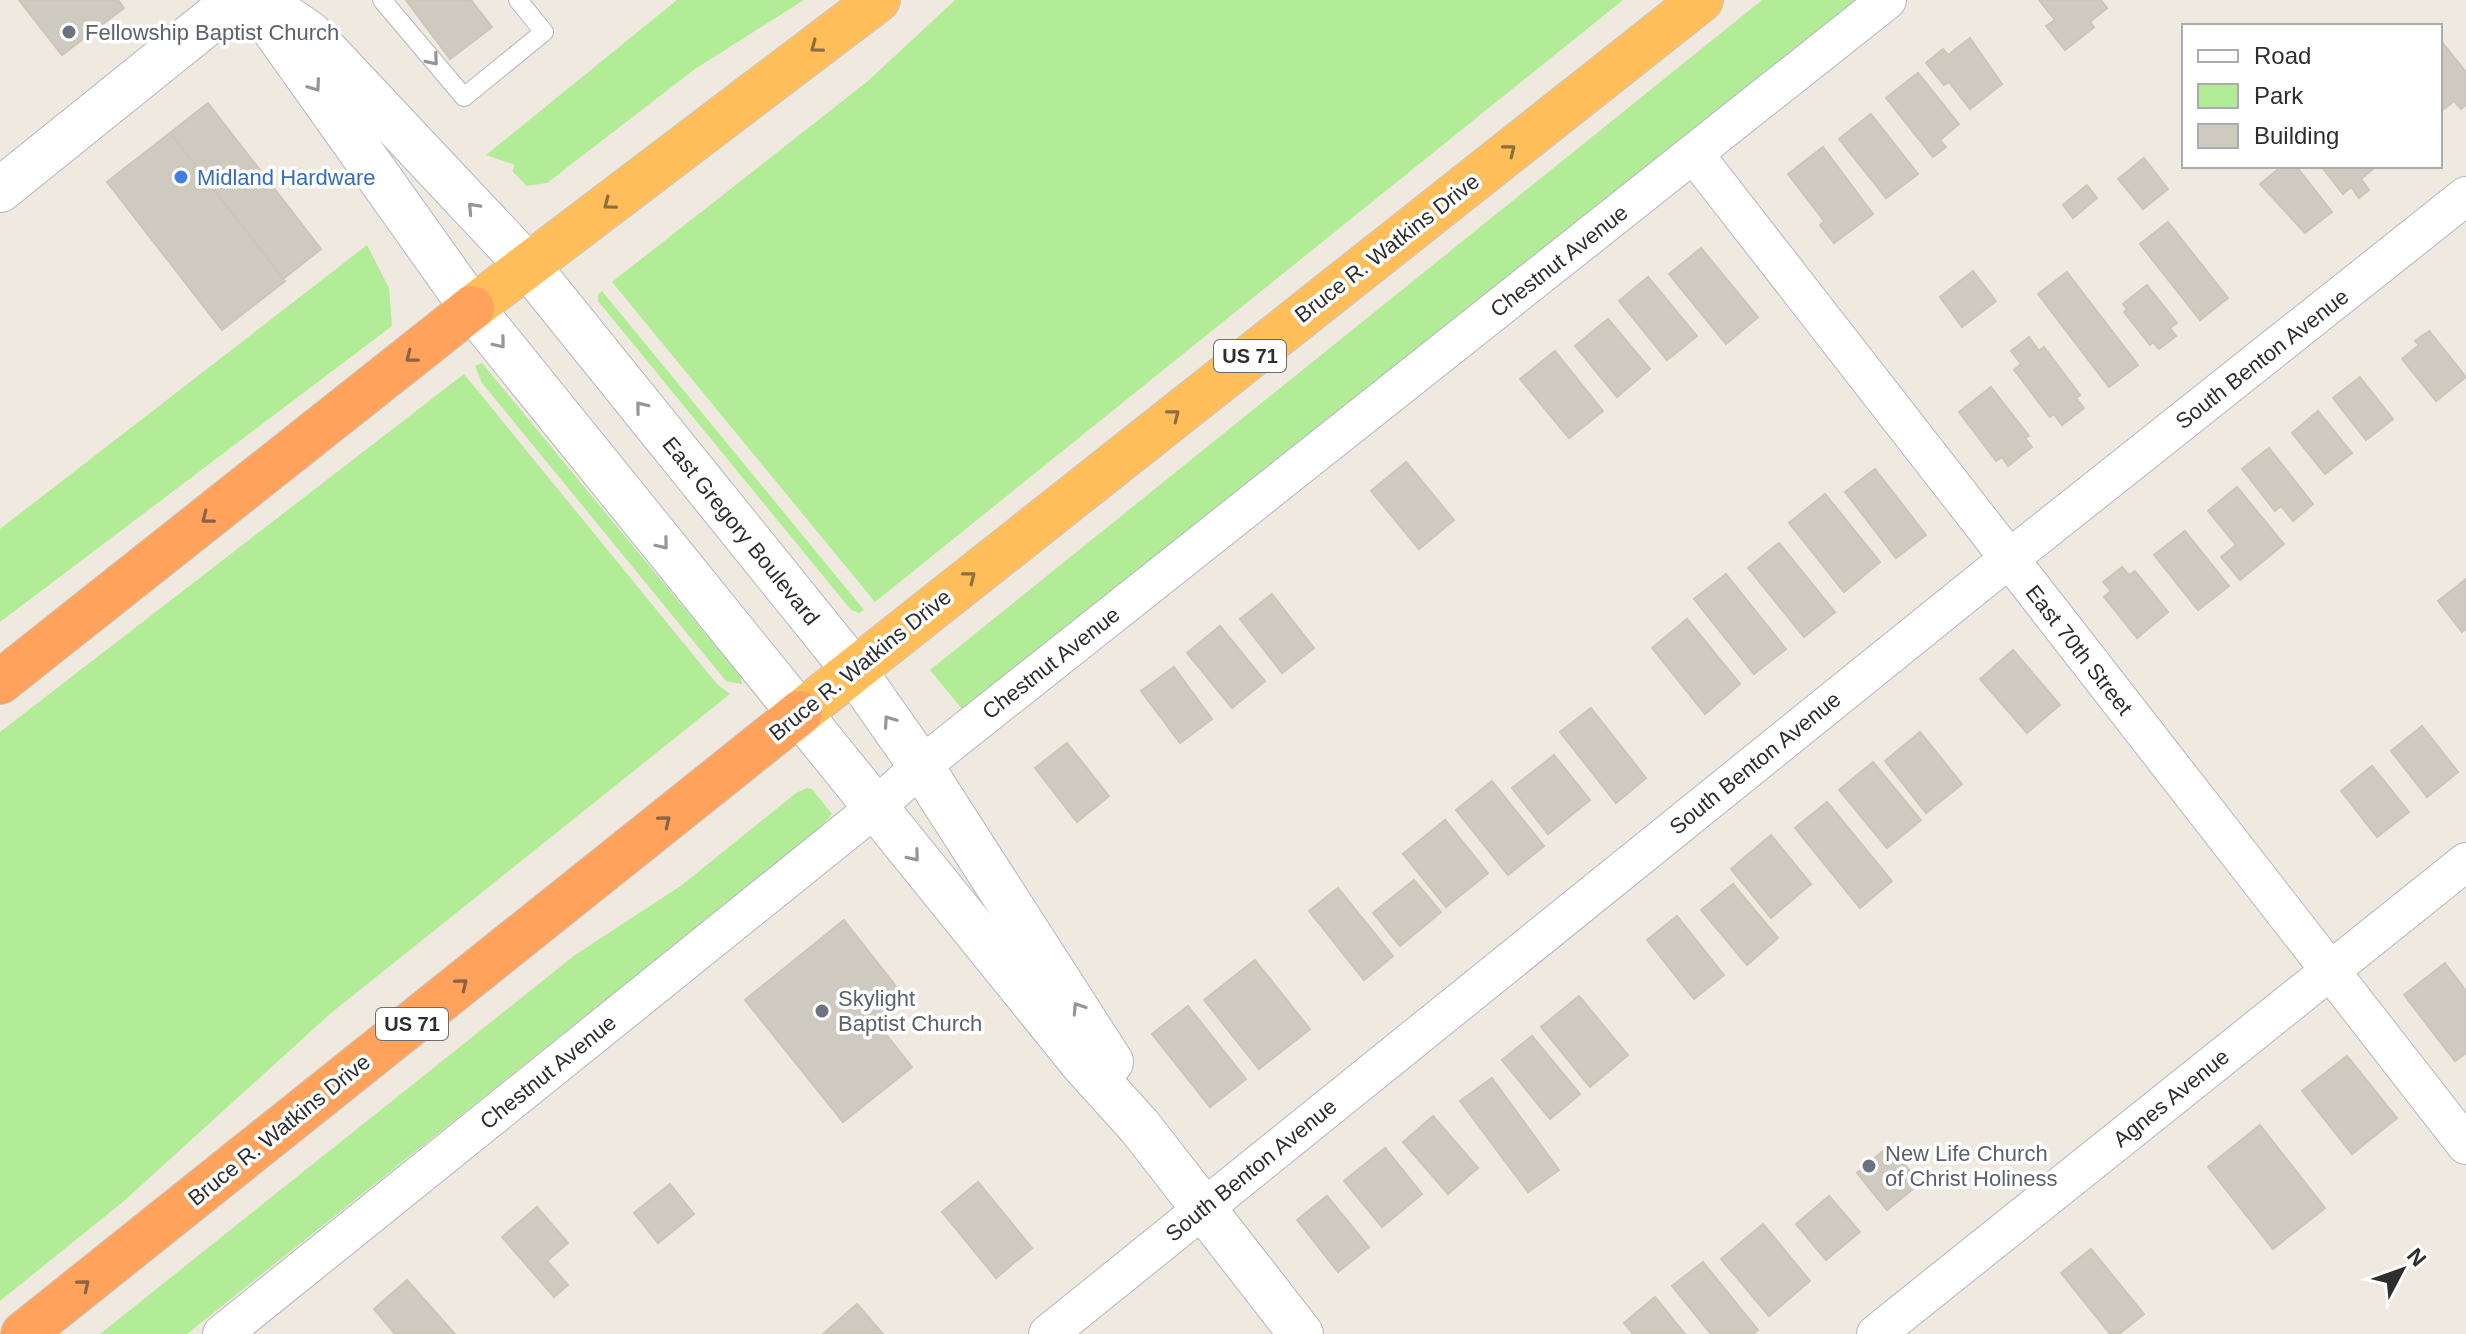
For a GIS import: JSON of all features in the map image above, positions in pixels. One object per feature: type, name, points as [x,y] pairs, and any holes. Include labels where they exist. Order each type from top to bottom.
[{"type":"highway","points":[[0,682],[472,308],[878,0]]},
{"type":"highway","name":"Bruce R. Watkins Drive","points":[[23,1334],[853,669],[1701,0]]},
{"type":"main road","points":[[0,190],[236,0]]},
{"type":"main road","name":"East Gregory Boulevard","points":[[253,0],[472,308],[1083,1064],[1140,1127],[1301,1334]]},
{"type":"main road","name":"East Gregory Boulevard","points":[[260,0],[309,33],[528,266],[853,669],[921,766],[1108,1055],[1140,1127]]},
{"type":"street","name":"Chestnut Avenue","points":[[222,1334],[875,808],[921,766],[1887,0]]},
{"type":"street","name":"East 70th Street","points":[[1694,154],[2466,1145]]},
{"type":"street","name":"South Benton Avenue","points":[[1048,1334],[2009,559],[2466,196]]},
{"type":"street","name":"Agnes Avenue","points":[[1876,1334],[2466,862]]},
{"type":"lane","points":[[382,0],[464,97],[544,32],[518,0]]},
{"type":"green space","points":[[677,0],[804,0],[695,69],[547,183],[527,186],[512,171],[515,165],[486,155]]},
{"type":"green space","points":[[955,0],[1623,0],[875,602],[612,282],[868,81]]},
{"type":"green space","points":[[1762,0],[1855,0],[993,690],[962,709],[930,670]]},
{"type":"green space","points":[[367,245],[389,288],[392,326],[0,622],[0,529]]},
{"type":"green space","points":[[602,291],[864,610],[859,613],[851,610],[598,301],[598,294]]},
{"type":"green space","points":[[482,363],[741,677],[742,684],[726,681],[482,383],[475,366]]},
{"type":"green space","points":[[464,374],[717,684],[730,694],[331,1013],[124,1201],[0,1301],[0,732]]},
{"type":"green space","points":[[812,789],[832,814],[818,830],[187,1334],[100,1334],[575,955],[682,885],[796,793]]},
{"type":"building","name":"Fellowship Baptist Church","points":[[19,0],[118,0],[124,8],[62,55]]},
{"type":"building","points":[[406,0],[471,0],[492,27],[450,59]]},
{"type":"building","points":[[2039,0],[2101,0],[2107,8],[2090,22],[2094,27],[2065,50],[2046,26],[2055,20]]},
{"type":"building","points":[[1970,38],[2002,84],[1970,109],[1949,82],[1944,85],[1926,63],[1943,49],[1948,55]]},
{"type":"building","points":[[2442,42],[2466,72],[2466,105],[2461,109],[2454,101],[2444,109]]},
{"type":"building","points":[[1918,73],[1959,124],[1940,140],[1946,147],[1933,157],[1886,98]]},
{"type":"building","points":[[208,103],[321,249],[283,279],[170,133]]},
{"type":"building","points":[[1871,114],[1918,174],[1886,198],[1839,139]]},
{"type":"building","points":[[170,133],[285,281],[222,330],[107,182]]},
{"type":"building","points":[[1823,147],[1873,214],[1834,243],[1820,225],[1824,221],[1788,174]]},
{"type":"building","points":[[2144,158],[2168,189],[2143,209],[2118,179]]},
{"type":"building","points":[[2280,168],[2298,168],[2332,212],[2305,233],[2260,184]]},
{"type":"building","points":[[2323,168],[2372,168],[2361,179],[2369,190],[2359,198],[2351,187],[2343,194]]},
{"type":"building","points":[[2087,185],[2097,198],[2073,218],[2063,205]]},
{"type":"building","points":[[2168,222],[2228,298],[2200,320],[2140,244]]},
{"type":"building","points":[[1701,248],[1758,317],[1726,344],[1669,274]]},
{"type":"building","points":[[1973,271],[1996,301],[1962,327],[1940,297]]},
{"type":"building","points":[[2067,272],[2138,365],[2109,387],[2038,294]]},
{"type":"building","points":[[1648,277],[1697,336],[1667,360],[1619,301]]},
{"type":"building","points":[[2147,285],[2177,323],[2170,328],[2176,336],[2159,349],[2153,342],[2150,345],[2124,312],[2127,309],[2123,304]]},
{"type":"building","points":[[1608,319],[1650,369],[1617,397],[1575,346]]},
{"type":"building","points":[[2429,331],[2466,377],[2436,401],[2402,359],[2419,345],[2415,341]]},
{"type":"building","points":[[2029,337],[2039,351],[2044,347],[2080,395],[2076,398],[2084,408],[2062,425],[2054,414],[2050,417],[2014,370],[2021,364],[2011,351]]},
{"type":"building","points":[[1555,351],[1603,411],[1569,438],[1520,379]]},
{"type":"building","points":[[2360,377],[2393,419],[2366,440],[2333,398]]},
{"type":"building","points":[[1991,387],[2029,436],[2025,438],[2032,447],[2008,466],[2002,457],[1996,461],[1959,412]]},
{"type":"building","points":[[2318,411],[2352,453],[2325,474],[2292,433]]},
{"type":"building","points":[[2269,448],[2313,504],[2293,521],[2281,506],[2275,511],[2242,469]]},
{"type":"building","points":[[1406,462],[1454,520],[1419,549],[1371,491]]},
{"type":"building","points":[[1875,469],[1926,535],[1896,558],[1845,492]]},
{"type":"building","points":[[2237,487],[2284,544],[2240,580],[2221,557],[2236,545],[2208,511]]},
{"type":"building","points":[[1825,494],[1880,562],[1844,592],[1789,523]]},
{"type":"building","points":[[2185,531],[2229,586],[2198,610],[2154,555]]},
{"type":"building","points":[[1779,543],[1835,612],[1804,637],[1748,568]]},
{"type":"building","points":[[2122,567],[2129,575],[2135,571],[2168,612],[2137,638],[2104,597],[2111,591],[2103,582]]},
{"type":"building","points":[[1726,574],[1786,649],[1754,674],[1694,599]]},
{"type":"building","points":[[2466,579],[2466,629],[2462,632],[2438,601]]},
{"type":"building","points":[[1272,594],[1314,648],[1282,673],[1240,619]]},
{"type":"building","points":[[1687,619],[1740,684],[1705,714],[1652,648]]},
{"type":"building","points":[[1220,626],[1265,681],[1232,708],[1187,653]]},
{"type":"building","points":[[2013,650],[2060,705],[2027,733],[1980,679]]},
{"type":"building","points":[[1174,667],[1212,719],[1180,743],[1141,691]]},
{"type":"building","points":[[1591,708],[1646,778],[1616,803],[1560,732]]},
{"type":"building","points":[[2422,726],[2458,772],[2427,797],[2391,751]]},
{"type":"building","points":[[1920,732],[1962,784],[1926,813],[1885,761]]},
{"type":"building","points":[[1067,743],[1109,796],[1077,822],[1035,768]]},
{"type":"building","points":[[1554,755],[1590,800],[1548,834],[1512,788]]},
{"type":"building","points":[[1873,762],[1921,820],[1887,848],[1839,790]]},
{"type":"building","points":[[2372,766],[2409,812],[2377,837],[2341,791]]},
{"type":"building","points":[[1492,781],[1544,846],[1508,875],[1456,810]]},
{"type":"building","points":[[1827,802],[1892,881],[1860,908],[1795,828]]},
{"type":"building","points":[[1445,820],[1488,873],[1446,907],[1403,854]]},
{"type":"building","points":[[1771,835],[1811,884],[1771,918],[1731,869]]},
{"type":"building","points":[[1414,880],[1441,912],[1400,946],[1373,913]]},
{"type":"building","points":[[1733,884],[1778,938],[1747,965],[1701,910]]},
{"type":"building","points":[[1338,888],[1393,956],[1364,980],[1309,911]]},
{"type":"building","points":[[1677,916],[1724,975],[1694,999],[1647,940]]},
{"type":"building","name":"Skylight Baptist Church","points":[[844,920],[906,999],[877,1023],[912,1067],[843,1122],[745,1000]]},
{"type":"building","points":[[1255,960],[1310,1029],[1259,1069],[1204,1000]]},
{"type":"building","points":[[2445,963],[2466,991],[2466,1053],[2455,1061],[2404,995]]},
{"type":"building","points":[[1579,996],[1628,1055],[1590,1087],[1541,1027]]},
{"type":"building","points":[[1188,1006],[1246,1079],[1210,1107],[1152,1034]]},
{"type":"building","points":[[1532,1036],[1580,1094],[1550,1119],[1502,1060]]},
{"type":"building","points":[[2347,1056],[2397,1118],[2352,1154],[2302,1091]]},
{"type":"building","points":[[1492,1078],[1559,1170],[1528,1192],[1460,1101]]},
{"type":"building","points":[[1433,1116],[1478,1168],[1448,1194],[1403,1142]]},
{"type":"building","points":[[2260,1125],[2325,1208],[2273,1249],[2208,1167]]},
{"type":"building","points":[[1889,1146],[1920,1183],[1887,1210],[1857,1173]]},
{"type":"building","points":[[1385,1148],[1422,1194],[1382,1227],[1344,1181]]},
{"type":"building","points":[[978,1182],[1032,1248],[996,1278],[942,1212]]},
{"type":"building","points":[[670,1184],[694,1214],[658,1243],[634,1213]]},
{"type":"building","points":[[1327,1196],[1369,1247],[1338,1272],[1297,1220]]},
{"type":"building","points":[[1829,1196],[1860,1232],[1826,1260],[1796,1224]]},
{"type":"building","points":[[537,1207],[568,1243],[547,1261],[568,1285],[554,1297],[502,1237]]},
{"type":"building","points":[[1763,1224],[1810,1281],[1769,1316],[1721,1259]]},
{"type":"building","points":[[2091,1249],[2144,1314],[2119,1334],[2110,1334],[2061,1273]]},
{"type":"building","points":[[1703,1262],[1758,1330],[1753,1334],[1711,1334],[1672,1286]]},
{"type":"building","points":[[407,1280],[455,1334],[395,1334],[374,1309]]},
{"type":"building","points":[[1655,1297],[1685,1334],[1633,1334],[1624,1323]]},
{"type":"building","points":[[857,1304],[883,1334],[823,1334]]},
{"type":"place","name":"Fellowship Baptist Church","points":[[69,32]]},
{"type":"place","name":"Midland Hardware","points":[[181,177]]},
{"type":"place","name":"Skylight Baptist Church","points":[[822,1011]]},
{"type":"place","name":"New Life Church of Christ Holiness","points":[[1869,1166]]}]
